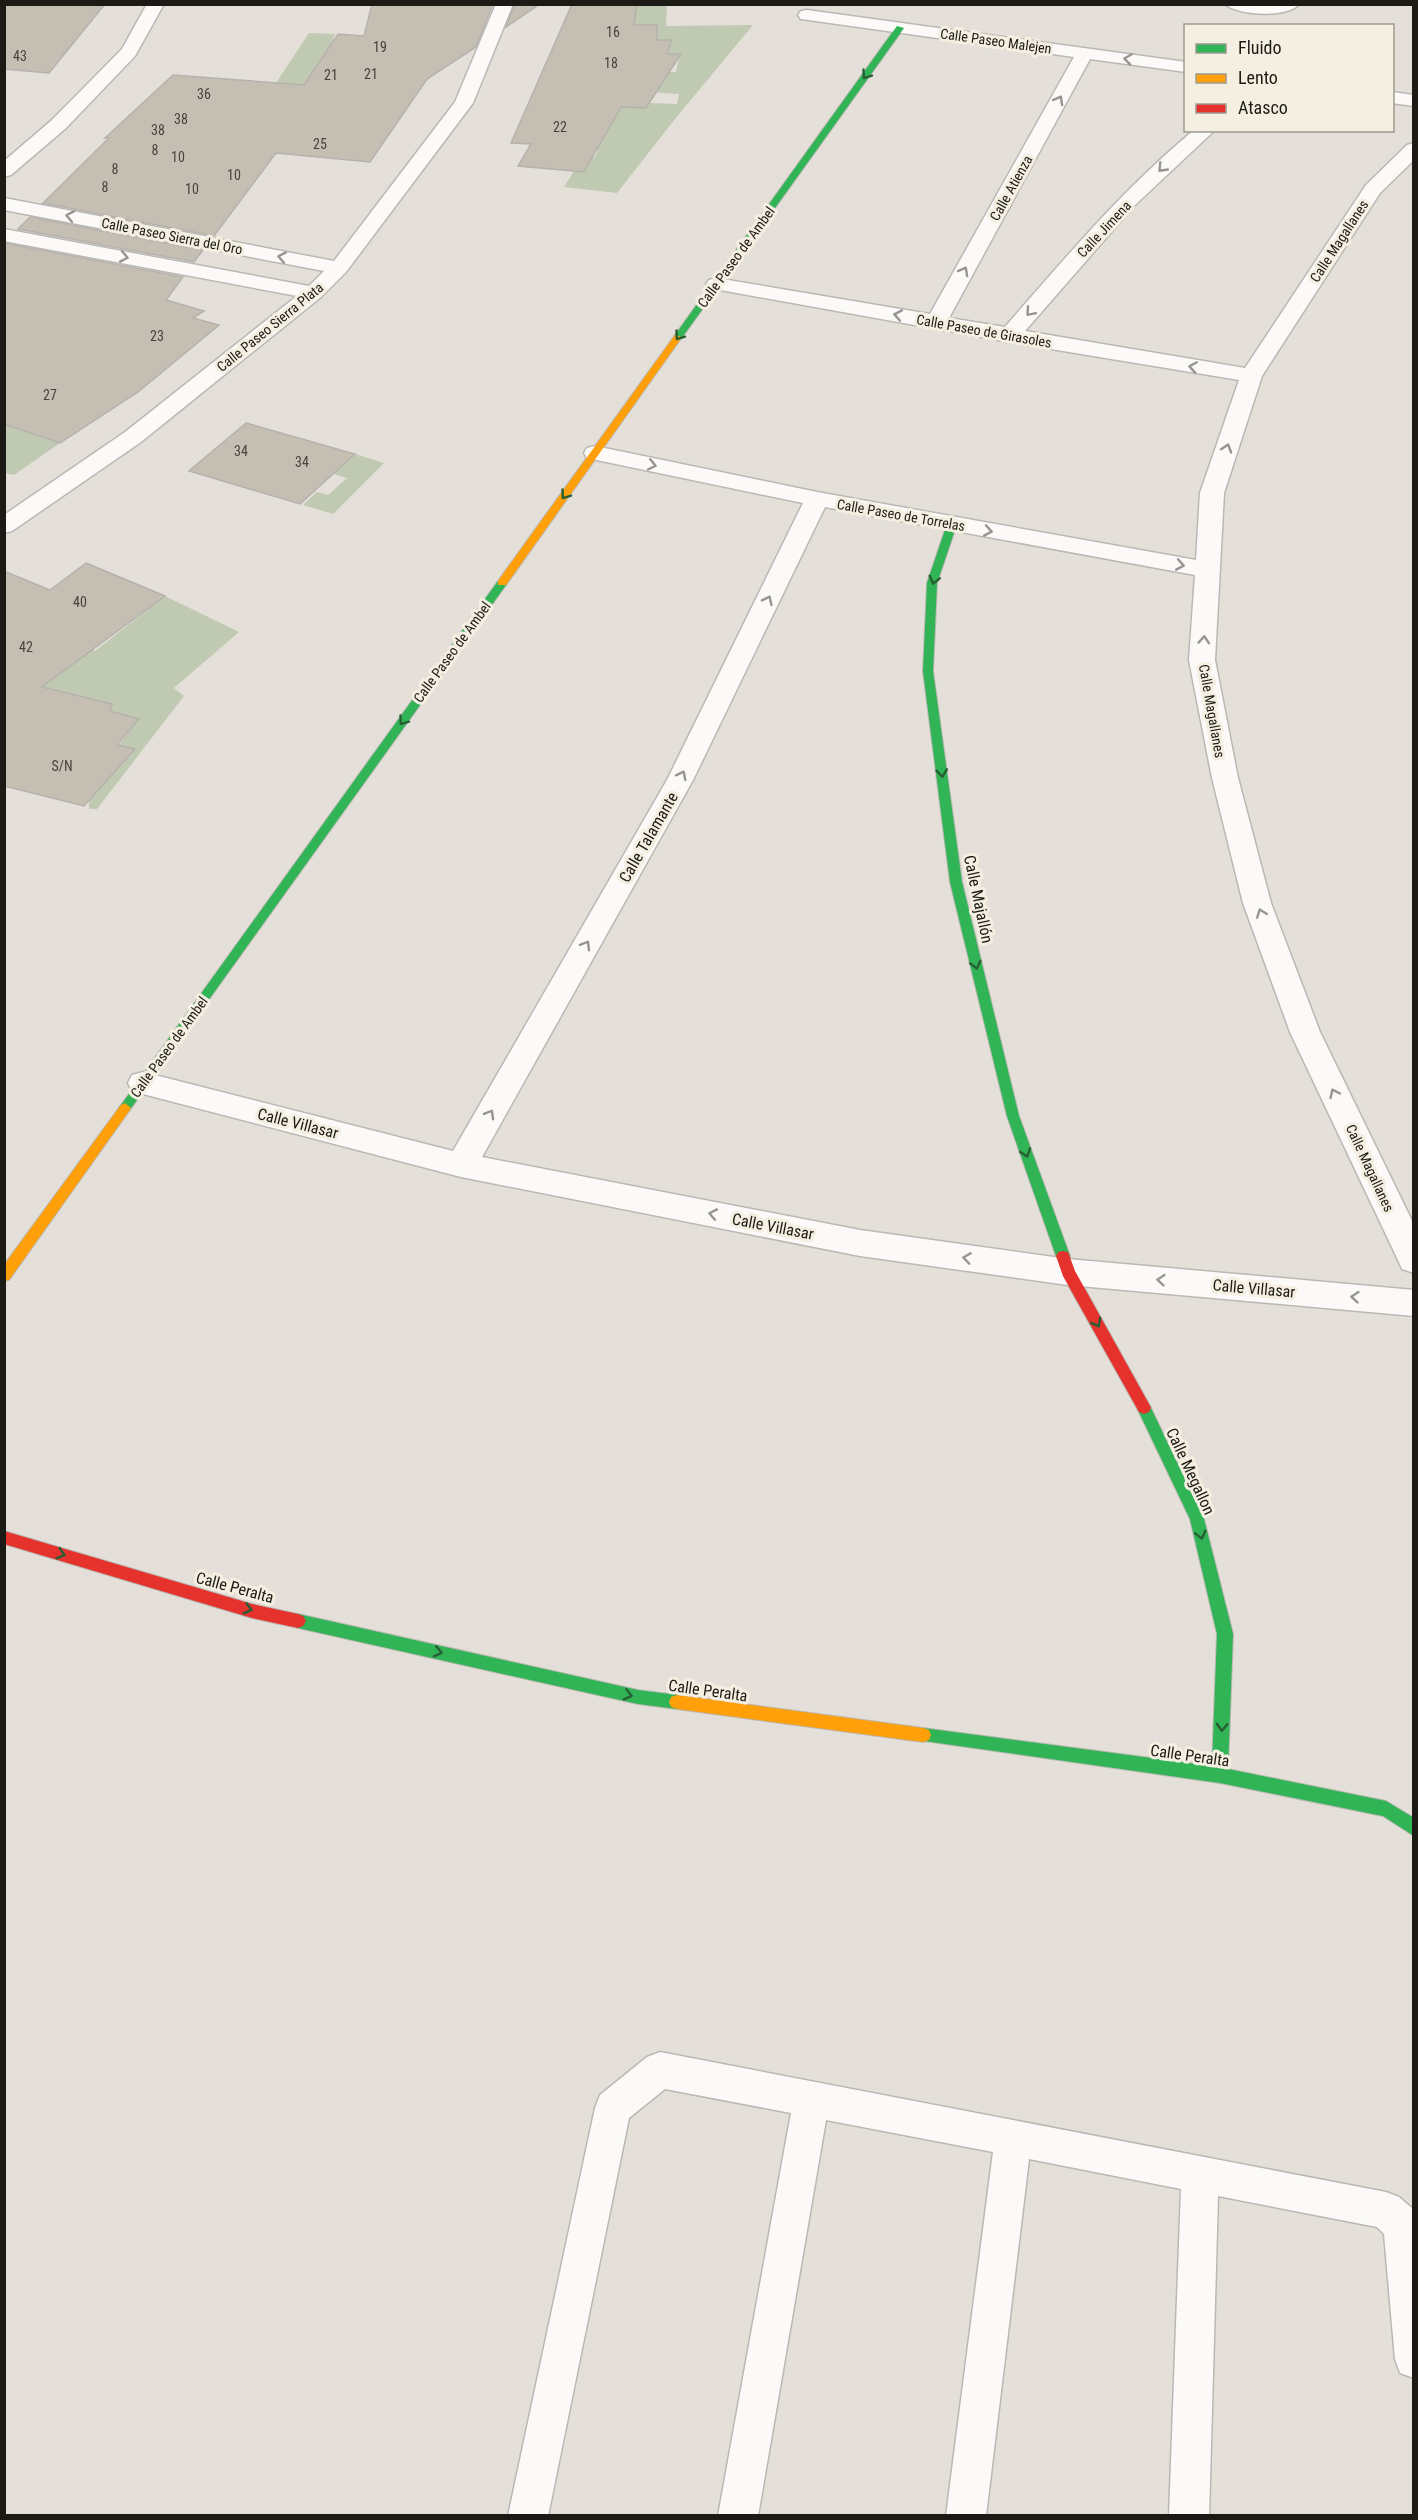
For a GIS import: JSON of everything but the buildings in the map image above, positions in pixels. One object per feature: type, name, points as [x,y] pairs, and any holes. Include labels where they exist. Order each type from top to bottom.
[{"type":"street","points":[[4,171],[59,124],[129,52],[156,4]]},
{"type":"street","name":"Calle Paseo Sierra Plata","points":[[4,526],[133,437],[314,293],[339,268],[464,103],[505,4]]},
{"type":"street","name":"Calle Paseo Malejen","points":[[807,15],[1184,67]]},
{"type":"street","name":"Calle Paseo de Ambel","points":[[4,1276],[900,28]]},
{"type":"street","name":"Calle Atienza","points":[[936,322],[1085,53]]},
{"type":"street","points":[[1394,97],[1413,100]]},
{"type":"street","name":"Calle Jimena","points":[[1009,336],[1102,229],[1172,157],[1203,132]]},
{"type":"street","name":"Calle Magallanes","points":[[1413,149],[1373,189],[1251,376],[1212,493],[1202,660],[1225,778],[1257,903],[1305,1032],[1413,1260]]},
{"type":"street","name":"Calle Paseo Sierra del Oro","points":[[4,204],[339,268]]},
{"type":"street","name":"Calle Paseo Sierra del Oro","points":[[4,235],[314,293]]},
{"type":"street","name":"Calle Paseo de Girasoles","points":[[716,284],[1251,376]]},
{"type":"street","name":"Calle Paseo de Torrelas","points":[[595,453],[817,500],[1209,570]]},
{"type":"street","name":"Calle Talamante","points":[[461,1165],[680,780],[817,500]]},
{"type":"street","name":"Calle Majallón","points":[[952,524],[932,583],[928,671],[956,882],[1013,1116],[1068,1272]]},
{"type":"street","name":"Calle Villasar","points":[[143,1083],[461,1165],[860,1243],[1068,1272],[1413,1303]]},
{"type":"street","name":"Calle Megallon","points":[[1068,1272],[1138,1396],[1197,1519],[1225,1634],[1220,1775]]},
{"type":"street","name":"Calle Peralta","points":[[4,1537],[252,1611],[638,1697],[1220,1775],[1386,1809],[1413,1828]]},
{"type":"lane","points":[[1232,4],[1282,9],[1293,4]]},
{"type":"lane","points":[[528,2516],[613,2108],[660,2070],[1386,2210],[1402,2225],[1413,2359]]},
{"type":"lane","points":[[738,2516],[811,2100]]},
{"type":"lane","points":[[966,2516],[1013,2139]]},
{"type":"lane","points":[[1189,2516],[1200,2175]]},
{"type":"green space","points":[[637,5],[667,5],[666,26],[753,25],[617,193],[564,187],[574,171],[584,172],[590,162],[578,156],[594,158],[598,151],[555,146],[616,103],[626,108],[646,108],[650,103],[677,104],[679,94],[650,92],[612,71],[676,72],[680,54],[592,52],[593,49],[669,50],[672,40],[657,40],[657,26],[625,25]]},
{"type":"green space","points":[[309,33],[335,34],[328,52],[302,89],[276,83]]},
{"type":"green space","points":[[4,424],[60,443],[14,475],[5,473]]},
{"type":"green space","points":[[355,454],[384,463],[333,514],[303,505],[317,492],[328,495],[347,478],[334,474]]},
{"type":"green space","points":[[165,596],[239,632],[174,688],[184,696],[97,809],[89,809],[89,784],[101,786],[134,750],[119,745],[139,719],[110,711],[112,704],[5,730],[5,610],[95,651]]},
{"type":"traffic: fast","points":[[678,337],[900,28]]},
{"type":"traffic: fast","points":[[952,524],[932,583],[928,671],[956,882],[1013,1116],[1063,1256]]},
{"type":"traffic: fast","points":[[125,1108],[502,583]]},
{"type":"traffic: fast","points":[[1144,1408],[1197,1519],[1225,1634],[1220,1775]]},
{"type":"traffic: fast","points":[[298,1621],[638,1697],[677,1702]]},
{"type":"traffic: fast","points":[[923,1735],[1220,1775],[1386,1809],[1414,1828]]},
{"type":"traffic: slow","points":[[502,583],[678,337]]},
{"type":"traffic: slow","points":[[4,1276],[125,1108]]},
{"type":"traffic: slow","points":[[677,1702],[923,1735]]},
{"type":"traffic: jam","points":[[1063,1256],[1068,1272],[1144,1408]]},
{"type":"traffic: jam","points":[[4,1537],[252,1611],[298,1621]]}]
